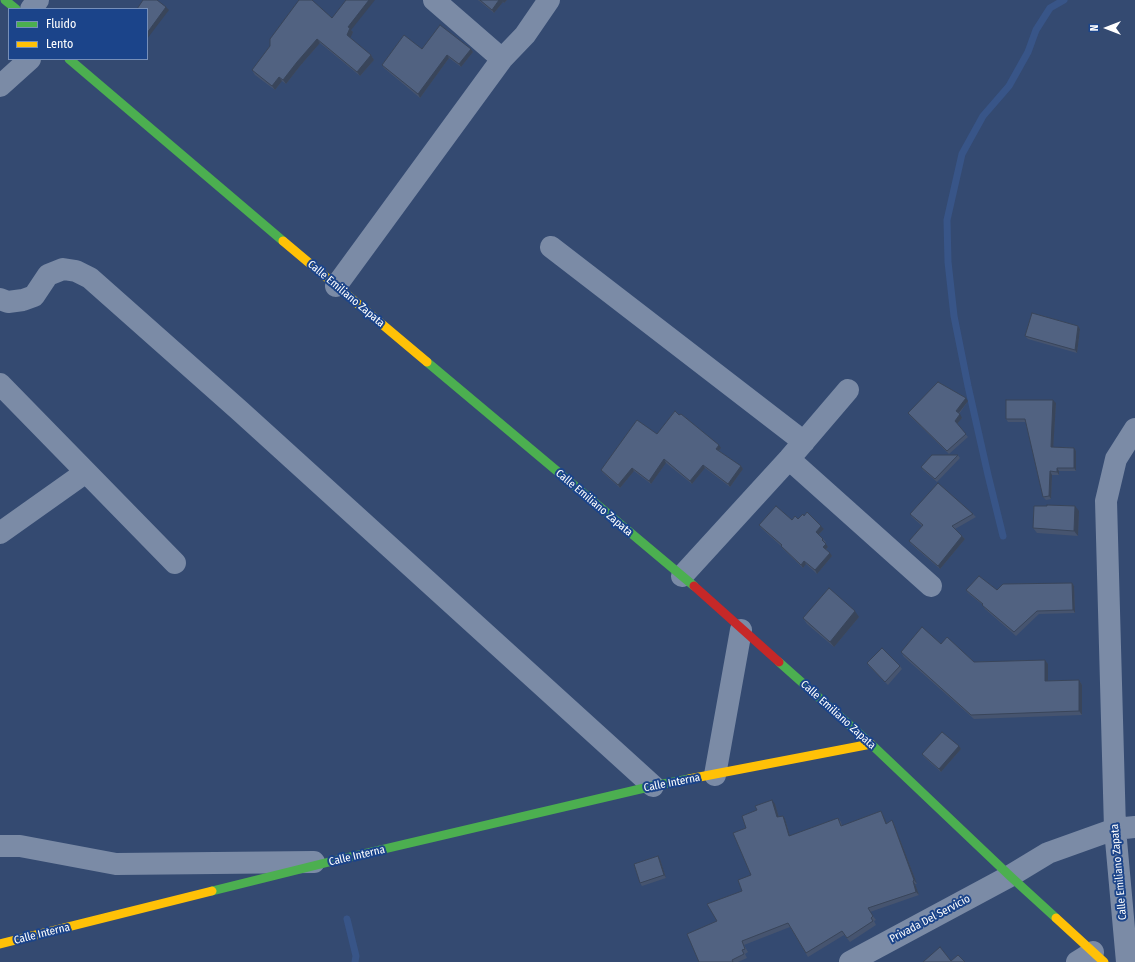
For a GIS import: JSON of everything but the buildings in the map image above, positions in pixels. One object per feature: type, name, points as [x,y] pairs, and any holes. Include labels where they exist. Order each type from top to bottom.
[{"type":"main road","points":[[6,0],[15,8]]},
{"type":"main road","name":"Calle Emiliano Zapata","points":[[70,60],[336,286],[682,576],[871,744],[1010,876],[1091,959]]},
{"type":"main road","name":"Calle Interna","points":[[0,944],[333,861],[654,786],[871,744]]},
{"type":"street","points":[[32,8],[38,0]]},
{"type":"street","points":[[434,0],[502,59]]},
{"type":"street","points":[[336,286],[502,59],[525,36],[548,0]]},
{"type":"street","points":[[0,86],[29,60]]},
{"type":"street","points":[[551,248],[804,442]]},
{"type":"street","points":[[0,299],[8,302],[23,300],[34,296],[48,275],[63,269],[76,271],[90,278],[240,411],[654,786]]},
{"type":"street","points":[[0,384],[175,563]]},
{"type":"street","points":[[682,576],[790,458],[848,390]]},
{"type":"street","name":"Calle Emiliano Zapata","points":[[1127,962],[1125,828],[1106,501],[1116,459],[1135,429]]},
{"type":"street","points":[[790,458],[931,586]]},
{"type":"street","points":[[0,533],[86,472]]},
{"type":"street","name":"Calle Interna","points":[[715,775],[741,630]]},
{"type":"street","name":"Privada Del Servicio","points":[[850,962],[1010,876],[1048,853],[1125,828]]},
{"type":"street","points":[[0,846],[20,846],[116,864],[333,861]]},
{"type":"waterway","points":[[1003,536],[968,386],[954,316],[948,262],[947,220],[962,154],[983,116],[1009,86],[1028,52],[1036,30],[1050,8],[1064,0]]},
{"type":"waterway","points":[[347,919],[356,956],[355,962]]},
{"type":"traffic: fast","points":[[5,0],[15,8]]},
{"type":"traffic: fast","points":[[70,60],[283,241]]},
{"type":"traffic: fast","points":[[427,362],[694,586]]},
{"type":"traffic: fast","points":[[779,662],[871,744],[1056,918]]},
{"type":"traffic: fast","points":[[212,891],[333,861],[653,786],[689,779]]},
{"type":"traffic: slow","points":[[283,241],[427,362]]},
{"type":"traffic: slow","points":[[689,779],[871,744]]},
{"type":"traffic: slow","points":[[0,944],[212,891]]},
{"type":"traffic: slow","points":[[1056,918],[1104,962]]},
{"type":"traffic: jam","points":[[694,586],[779,662]]}]
